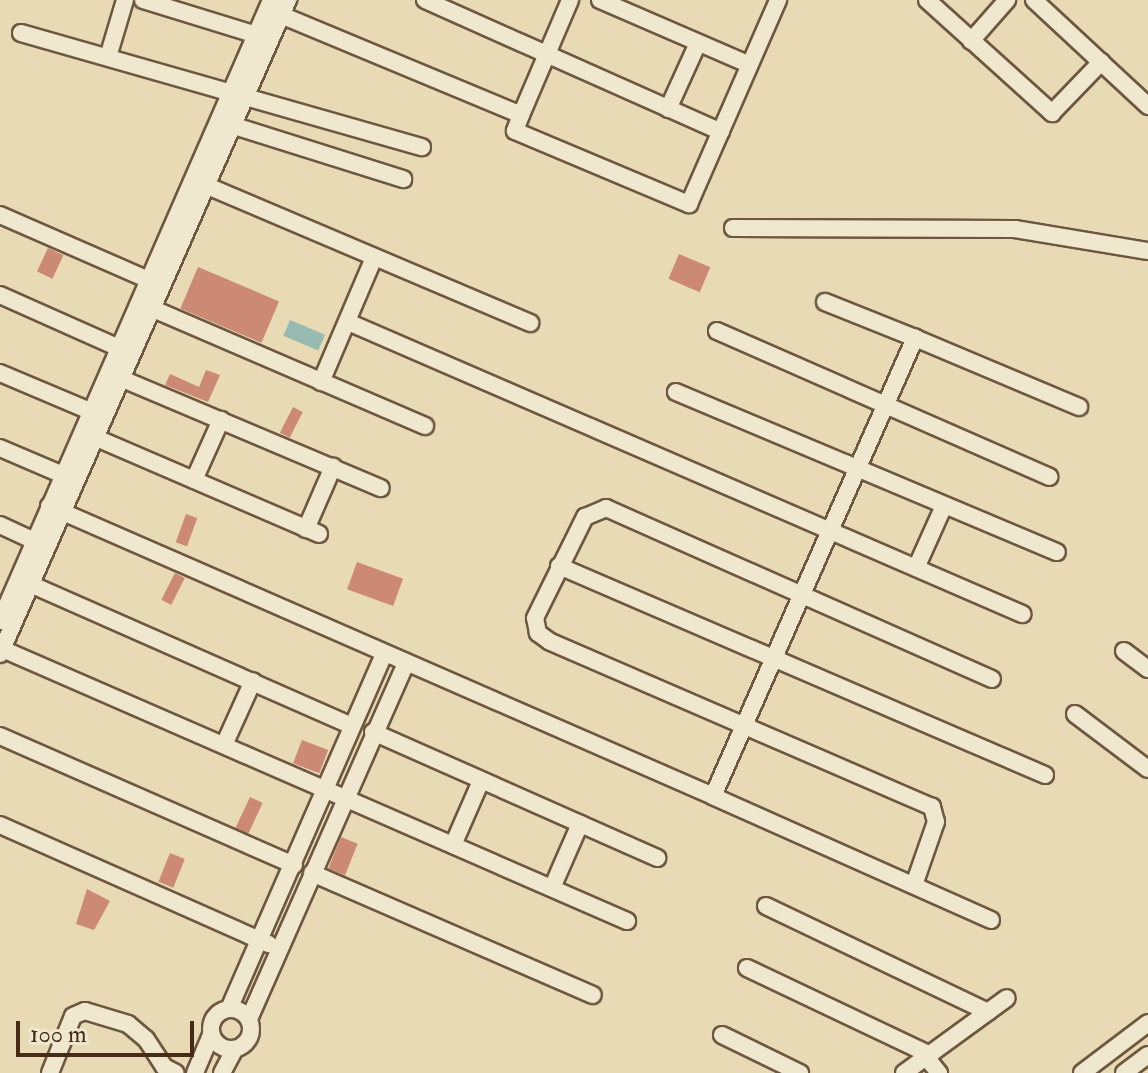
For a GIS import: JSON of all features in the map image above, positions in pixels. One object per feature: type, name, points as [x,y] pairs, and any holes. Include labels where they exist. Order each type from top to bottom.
[{"type":"street","points":[[108,57],[125,0]]},
{"type":"street","points":[[143,0],[257,35]]},
{"type":"street","points":[[239,94],[271,0]]},
{"type":"street","points":[[425,0],[721,132]]},
{"type":"street","points":[[570,0],[515,131],[689,204],[778,0]]},
{"type":"street","points":[[600,0],[750,65]]},
{"type":"street","points":[[927,0],[1052,113],[1101,62]]},
{"type":"street","points":[[971,41],[1007,0]]},
{"type":"street","points":[[1034,0],[1148,106]]},
{"type":"street","points":[[2,610],[34,541],[56,509],[94,437],[120,378],[145,306],[199,182],[239,94],[285,8],[521,115]]},
{"type":"street","points":[[21,33],[422,147]]},
{"type":"street","points":[[668,109],[698,43]]},
{"type":"street","points":[[226,124],[403,179]]},
{"type":"street","points":[[199,182],[530,323]]},
{"type":"street","points":[[199,182],[149,280],[145,306],[119,348],[90,411],[63,475],[56,509],[30,584],[1,651],[627,921]]},
{"type":"street","points":[[0,215],[149,280]]},
{"type":"street","points":[[733,228],[1015,229],[1148,251]]},
{"type":"street","points":[[321,382],[374,258]]},
{"type":"street","points":[[0,295],[119,348]]},
{"type":"street","points":[[825,302],[1079,407]]},
{"type":"street","points":[[145,306],[425,426]]},
{"type":"street","points":[[348,322],[1022,614]]},
{"type":"street","points":[[717,331],[886,402],[1049,477]]},
{"type":"street","points":[[713,796],[741,725],[915,338]]},
{"type":"street","points":[[0,373],[90,411]]},
{"type":"street","points":[[120,378],[381,488]]},
{"type":"street","points":[[676,392],[943,508],[1057,552]]},
{"type":"street","points":[[194,480],[221,420]]},
{"type":"street","points":[[94,437],[312,532],[333,467]]},
{"type":"street","points":[[0,448],[63,475]]},
{"type":"street","points":[[914,885],[936,822],[932,807],[538,633],[535,618],[585,517],[606,508],[992,679]]},
{"type":"street","points":[[916,568],[943,508]]},
{"type":"street","points":[[56,509],[991,920]]},
{"type":"street","points":[[0,525],[34,541]]},
{"type":"street","points":[[559,566],[1045,775]]},
{"type":"street","points":[[30,584],[352,726]]},
{"type":"street","points":[[1124,651],[1148,669]]},
{"type":"street","points":[[195,1073],[211,1035],[214,1018],[229,1009],[384,655]]},
{"type":"street","points":[[222,1073],[234,1050],[248,1041],[249,1019],[405,665]]},
{"type":"street","points":[[224,745],[253,681]]},
{"type":"street","points":[[1075,714],[1148,769]]},
{"type":"street","points":[[373,732],[657,858]]},
{"type":"street","points":[[0,736],[294,865]]},
{"type":"street","points":[[453,845],[481,781]]},
{"type":"street","points":[[552,888],[580,824]]},
{"type":"street","points":[[0,825],[279,949]]},
{"type":"street","points":[[312,873],[593,995]]},
{"type":"street","points":[[766,906],[988,1012]]},
{"type":"street","points":[[747,968],[928,1056],[939,1073]]},
{"type":"street","points":[[904,1073],[1007,998]]},
{"type":"street","points":[[229,1009],[249,1019]]},
{"type":"street","points":[[50,1073],[73,1016],[85,1011],[128,1024],[146,1039],[164,1067],[176,1073]]},
{"type":"street","points":[[1082,1073],[1148,1023]]},
{"type":"street","points":[[211,1035],[218,1045],[234,1050]]},
{"type":"street","points":[[722,1035],[800,1073]]},
{"type":"street","points":[[1124,1073],[1148,1055]]},
{"type":"water","points":[[290,320],[325,335],[318,350],[283,336]]},
{"type":"building","points":[[48,248],[63,255],[52,279],[37,272]]},
{"type":"building","points":[[679,254],[710,267],[700,292],[668,279]]},
{"type":"building","points":[[198,267],[279,301],[261,343],[180,308]]},
{"type":"building","points":[[206,370],[220,375],[208,402],[165,385],[170,374],[199,387]]},
{"type":"building","points":[[293,407],[303,412],[290,438],[280,433]]},
{"type":"building","points":[[186,514],[197,518],[187,546],[176,542]]},
{"type":"building","points":[[357,562],[403,579],[393,606],[347,589]]},
{"type":"building","points":[[175,573],[185,578],[171,605],[161,600]]},
{"type":"building","points":[[302,740],[328,750],[319,773],[293,763]]},
{"type":"building","points":[[250,797],[263,803],[248,834],[236,828]]},
{"type":"building","points":[[341,837],[358,844],[345,875],[328,869]]},
{"type":"building","points":[[170,853],[185,859],[173,888],[158,882]]},
{"type":"building","points":[[87,889],[110,901],[94,930],[76,924]]}]
